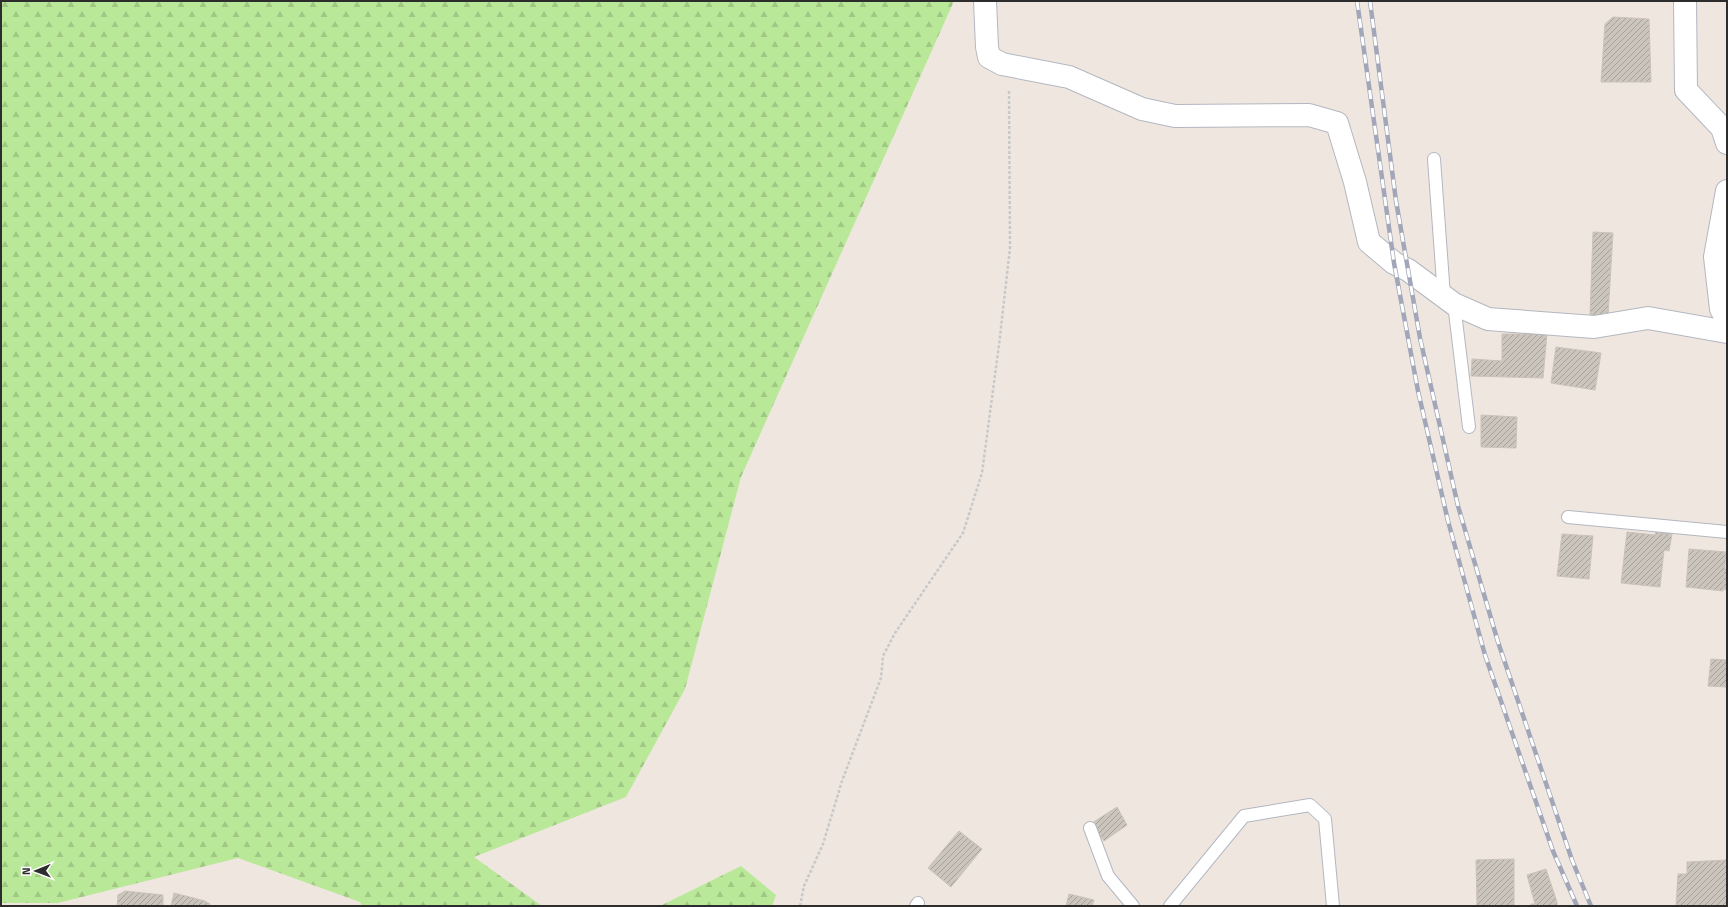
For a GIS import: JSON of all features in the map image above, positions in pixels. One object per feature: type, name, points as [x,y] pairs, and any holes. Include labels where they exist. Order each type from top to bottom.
[{"type":"street","points":[[985,1],[987,47],[989,56],[1002,64],[1069,78],[1142,109],[1175,116],[1309,115],[1338,123],[1355,182],[1369,242],[1394,263],[1408,270],[1449,300],[1488,319],[1594,327],[1648,318],[1727,332]]},
{"type":"street","points":[[1685,1],[1686,90],[1722,128],[1727,143]]},
{"type":"street","points":[[1727,190],[1715,257],[1721,309],[1727,319]]},
{"type":"lane","points":[[1434,159],[1449,300],[1469,427]]},
{"type":"lane","points":[[1568,517],[1727,532]]},
{"type":"lane","points":[[1170,906],[1244,816],[1310,805],[1325,819],[1333,906]]},
{"type":"lane","points":[[1090,828],[1108,876],[1133,906]]},
{"type":"path","points":[[800,906],[804,886],[823,844],[842,781],[880,678],[883,656],[895,633],[963,533],[982,473],[1010,248],[1010,94],[1002,64]]},
{"type":"green space","points":[[1,1],[954,1],[741,477],[685,689],[626,797],[474,857],[542,906],[362,906],[360,902],[238,858],[58,903],[1,903]]},
{"type":"green space","points":[[741,866],[776,895],[772,906],[660,906]]},
{"type":"building","points":[[1613,17],[1649,19],[1651,82],[1601,82],[1605,24]]},
{"type":"building","points":[[1593,232],[1613,233],[1608,316],[1590,315]]},
{"type":"building","points":[[1502,334],[1547,334],[1543,378],[1471,376],[1472,359],[1502,361]]},
{"type":"building","points":[[1556,347],[1601,353],[1595,390],[1551,383]]},
{"type":"building","points":[[1481,415],[1517,417],[1516,448],[1481,447]]},
{"type":"building","points":[[1627,532],[1655,535],[1656,532],[1672,534],[1669,551],[1664,550],[1660,587],[1621,583]]},
{"type":"building","points":[[1562,534],[1593,536],[1589,579],[1557,576]]},
{"type":"building","points":[[1689,549],[1726,552],[1723,591],[1686,587]]},
{"type":"building","points":[[1724,569],[1727,569],[1727,590],[1723,589]]},
{"type":"building","points":[[1711,659],[1727,660],[1727,687],[1708,686]]},
{"type":"building","points":[[1117,807],[1127,825],[1104,841],[1092,823]]},
{"type":"building","points":[[959,831],[982,849],[951,887],[928,868]]},
{"type":"building","points":[[1514,859],[1514,906],[1477,906],[1476,860]]},
{"type":"building","points":[[1727,860],[1727,906],[1676,906],[1678,874],[1687,874],[1687,862]]},
{"type":"building","points":[[1546,869],[1557,906],[1531,906],[1531,904],[1535,904],[1527,875]]},
{"type":"building","points":[[125,891],[163,895],[163,906],[117,906],[118,895]]},
{"type":"building","points":[[174,893],[205,901],[210,904],[209,906],[171,906]]},
{"type":"building","points":[[1069,894],[1094,900],[1092,906],[1066,906]]},
{"type":"railway","points":[[1357,1],[1394,263],[1418,391],[1448,521],[1485,655],[1553,851],[1577,906]]},
{"type":"railway","points":[[1370,1],[1396,201],[1420,338],[1458,506],[1498,642],[1572,860],[1591,906]]}]
